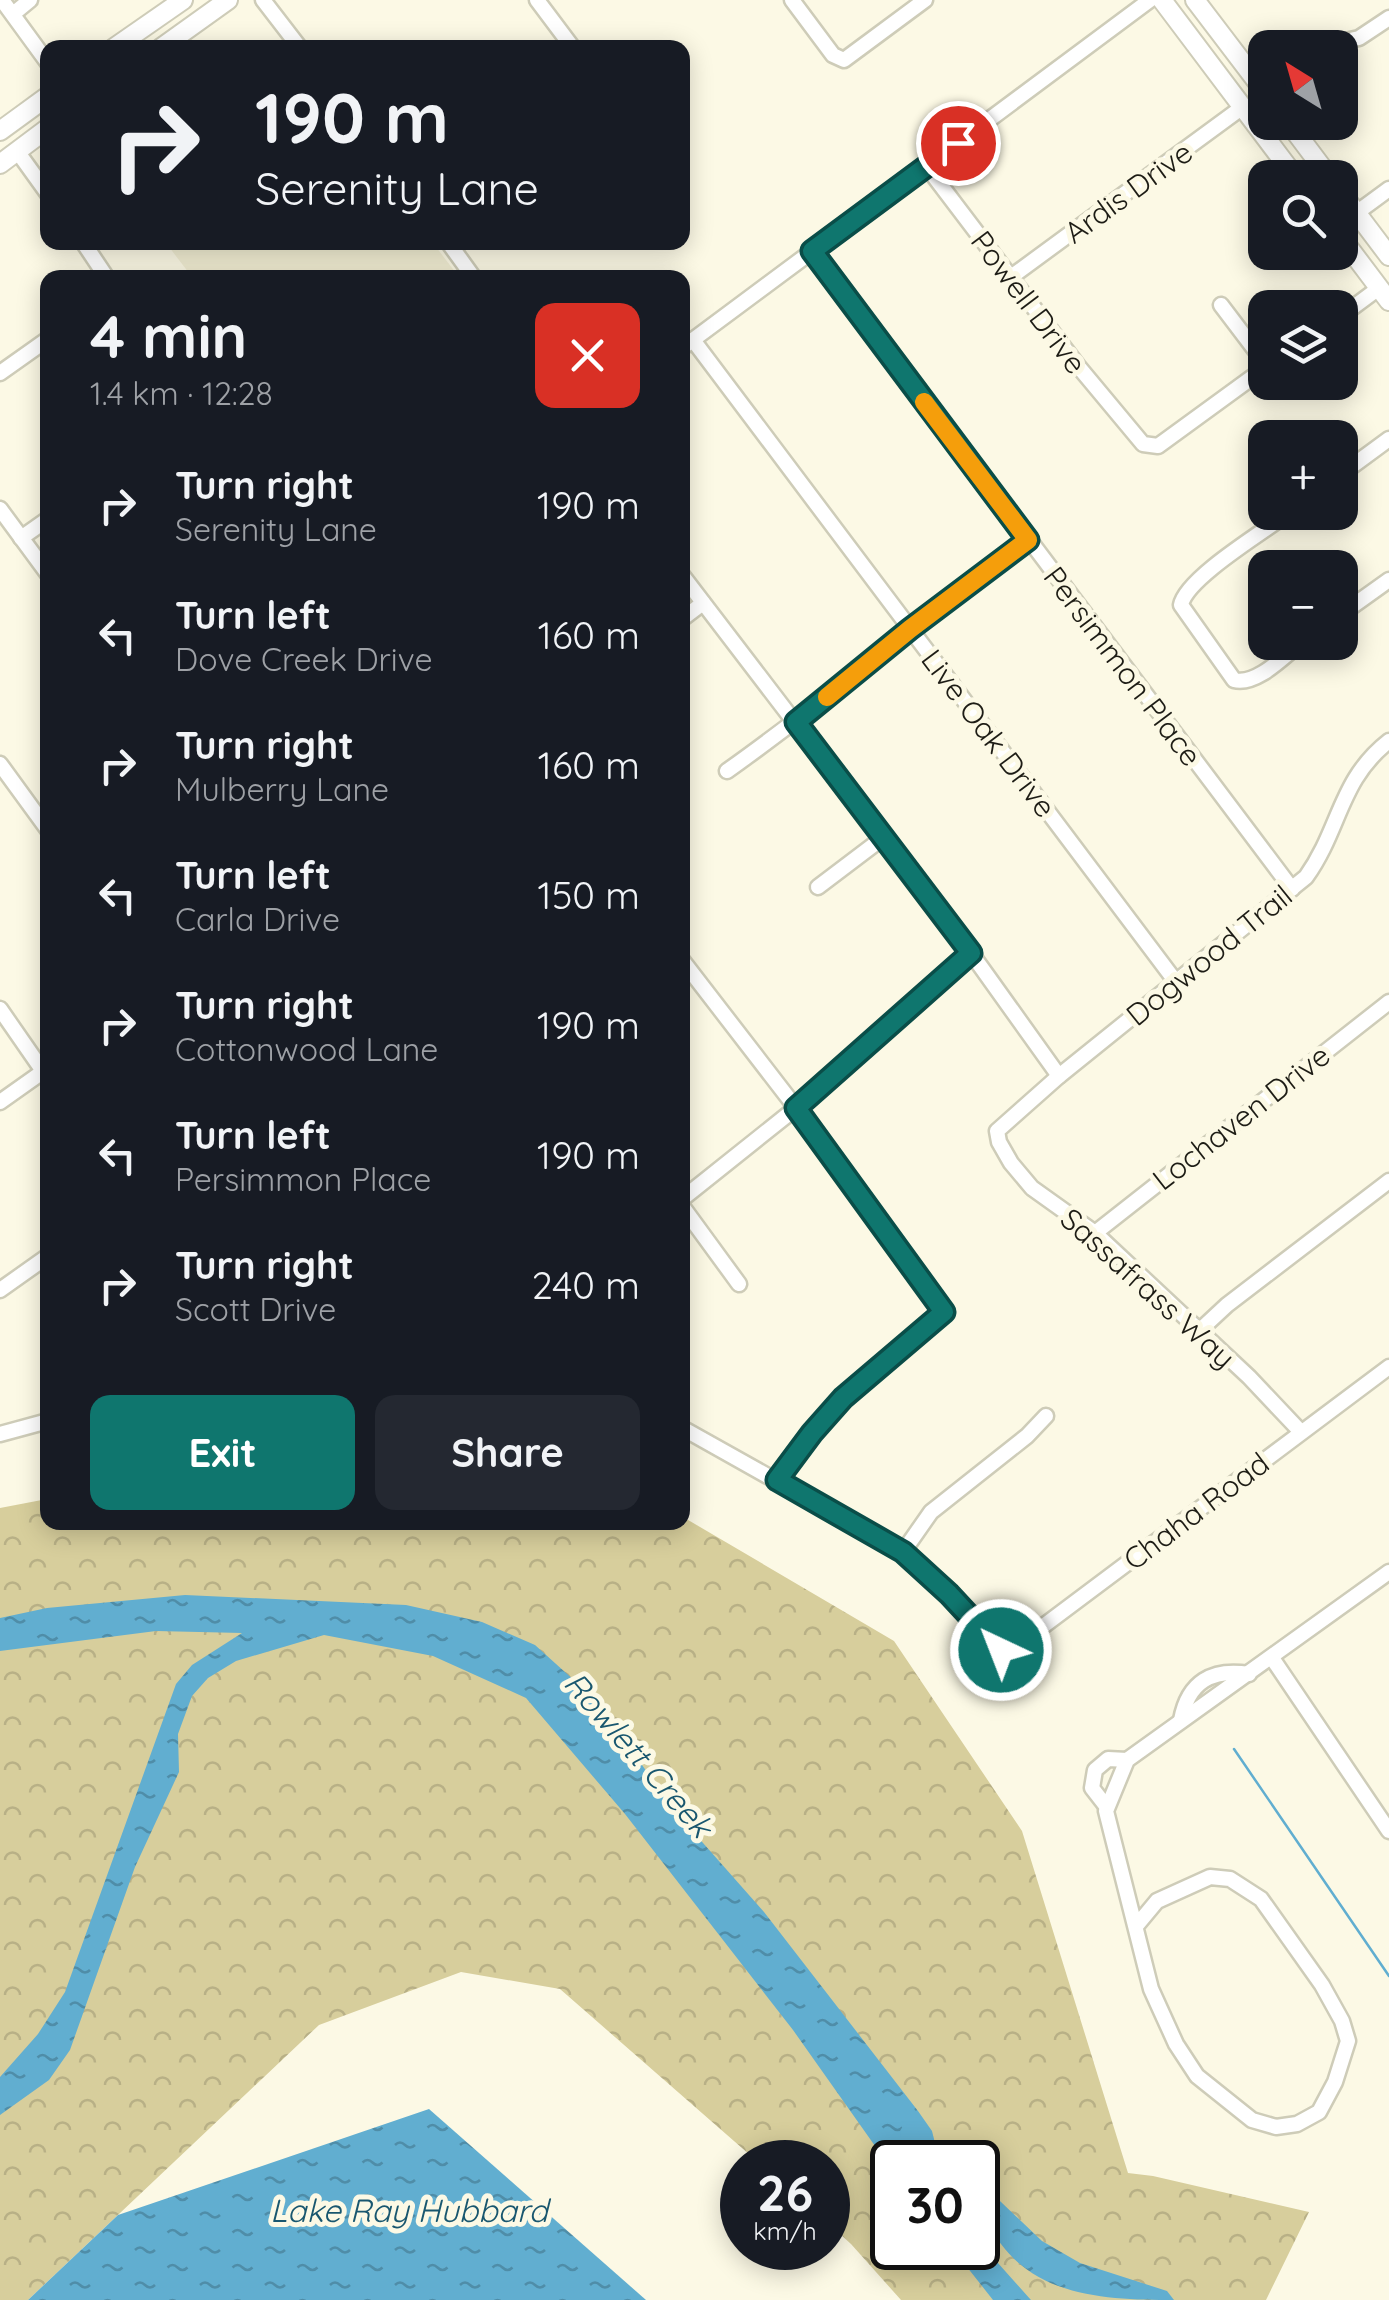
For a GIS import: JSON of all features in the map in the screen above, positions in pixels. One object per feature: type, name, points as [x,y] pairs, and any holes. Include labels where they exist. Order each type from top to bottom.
[{"type":"main road","points":[[125,40],[182,0]]},
{"type":"main road","points":[[172,40],[228,0]]},
{"type":"main road","points":[[1162,0],[1283,160]]},
{"type":"main road","points":[[1195,0],[1248,66]]},
{"type":"main road","points":[[0,131],[40,102]]},
{"type":"main road","points":[[0,164],[40,134]]},
{"type":"main road","points":[[1358,216],[1389,256]]},
{"type":"main road","points":[[1358,260],[1384,295]]},
{"type":"street","points":[[2,0],[40,51]]},
{"type":"street","points":[[13,14],[30,0]]},
{"type":"street","points":[[263,0],[294,40]]},
{"type":"street","points":[[537,0],[567,40]]},
{"type":"street","points":[[792,0],[838,60],[844,60],[925,0]]},
{"type":"street","points":[[690,342],[1150,0]]},
{"type":"street","points":[[1358,38],[1389,18]]},
{"type":"street","name":"Ardis Drive","points":[[1011,278],[1244,106]]},
{"type":"street","points":[[17,151],[40,183]]},
{"type":"street","name":"Powell Drive","points":[[927,167],[1142,444],[1158,446],[1248,378]]},
{"type":"street","points":[[1358,212],[1389,189]]},
{"type":"street","name":"Persimmon Place","points":[[812,251],[1292,889]]},
{"type":"street","points":[[1358,308],[1384,295]]},
{"type":"street","points":[[1221,305],[1248,342]]},
{"type":"street","points":[[0,372],[40,344]]},
{"type":"street","name":"Live Oak Drive","points":[[690,347],[910,629],[1176,982]]},
{"type":"street","points":[[1358,461],[1389,438]]},
{"type":"street","points":[[0,508],[40,563]]},
{"type":"street","points":[[21,538],[40,525]]},
{"type":"street","points":[[1267,530],[1183,594],[1181,606],[1234,680],[1253,678],[1278,660]]},
{"type":"street","points":[[727,771],[796,722],[1028,540]]},
{"type":"street","points":[[1358,602],[1389,580]]},
{"type":"street","points":[[690,586],[884,837],[1060,1076]]},
{"type":"street","points":[[690,612],[703,603]]},
{"type":"street","name":"Dogwood Trail","points":[[999,1142],[997,1130],[1004,1122],[1292,889],[1316,862],[1352,779],[1389,740]]},
{"type":"street","points":[[0,764],[40,819]]},
{"type":"street","points":[[818,887],[884,837]]},
{"type":"street","points":[[690,1195],[796,1108],[971,953]]},
{"type":"street","points":[[690,970],[944,1312],[843,1398],[777,1480]]},
{"type":"street","name":"Lochaven Drive","points":[[1095,1233],[1389,1002]]},
{"type":"street","points":[[0,1010],[40,1061]]},
{"type":"street","points":[[0,1102],[40,1073]]},
{"type":"street","name":"Sassafrass Way","points":[[999,1142],[1032,1188],[1095,1233],[1249,1377],[1301,1432]]},
{"type":"street","points":[[1198,1332],[1227,1305],[1389,1181]]},
{"type":"street","points":[[690,1214],[739,1284]]},
{"type":"street","points":[[0,1290],[40,1262]]},
{"type":"street","name":"Chaha Road","points":[[903,1552],[975,1622],[988,1644],[1001,1650],[1026,1639],[1389,1367]]},
{"type":"street","points":[[690,1432],[903,1552],[932,1512],[1046,1416]]},
{"type":"street","points":[[0,1434],[40,1423]]},
{"type":"street","points":[[1106,1806],[1128,1760],[1181,1720],[1188,1695],[1200,1683],[1226,1671],[1249,1674],[1389,1572]]},
{"type":"street","points":[[1272,1658],[1389,1832]]},
{"type":"street","points":[[1128,1760],[1108,1759],[1095,1770],[1092,1788],[1106,1806],[1150,1988],[1176,2044],[1197,2076],[1252,2120],[1276,2127],[1297,2124],[1319,2112],[1335,2082],[1348,2041],[1322,1985],[1261,1899],[1230,1879],[1210,1877],[1157,1901],[1137,1925]]},
{"type":"shaded area","points":[[171,250],[438,250],[454,270],[187,270]]},
{"type":"green space","points":[[40,1500],[40,1530],[690,1530],[690,1521],[894,1641],[1022,1831],[1128,2173],[1309,2212],[1266,2300],[901,2300],[874,2270],[1000,2270],[1000,2140],[870,2140],[870,2265],[850,2243],[850,2140],[733,2140],[560,1989],[461,1972],[319,2025],[28,2300],[0,2300],[0,1508]]},
{"type":"water","points":[[185,1595],[406,1605],[482,1622],[535,1645],[597,1701],[673,1809],[764,1912],[918,2111],[934,2140],[871,2140],[793,2030],[625,1814],[526,1698],[433,1656],[324,1635],[236,1661],[208,1678],[192,1696],[178,1734],[179,1772],[135,1867],[70,2050],[49,2080],[0,2115],[0,2077],[38,2034],[65,1992],[176,1684],[192,1665],[242,1633],[156,1631],[0,1651],[0,1618],[47,1608]]},
{"type":"water","name":"Lake Ray Hubbard","points":[[429,2109],[646,2300],[28,2300],[118,2215]]},
{"type":"water","points":[[1000,2201],[1042,2241],[1080,2263],[1167,2291],[1174,2300],[1103,2297],[1057,2285],[1036,2276],[1001,2244]]},
{"type":"water","points":[[1000,2265],[1031,2300],[993,2300],[969,2270],[1000,2270]]},
{"type":"waterway","points":[[1234,1749],[1389,1976]]},
{"type":"waterway","name":"Rowlett Creek","points":[[909,2133],[912,2140]]},
{"type":"slow traffic","points":[[827,697],[1028,540],[924,402]]},
{"type":"route","points":[[958,143],[812,251],[1028,540],[796,722],[971,953],[796,1108],[944,1312],[843,1398],[777,1480],[903,1552],[975,1622],[988,1644],[1001,1650]]}]
